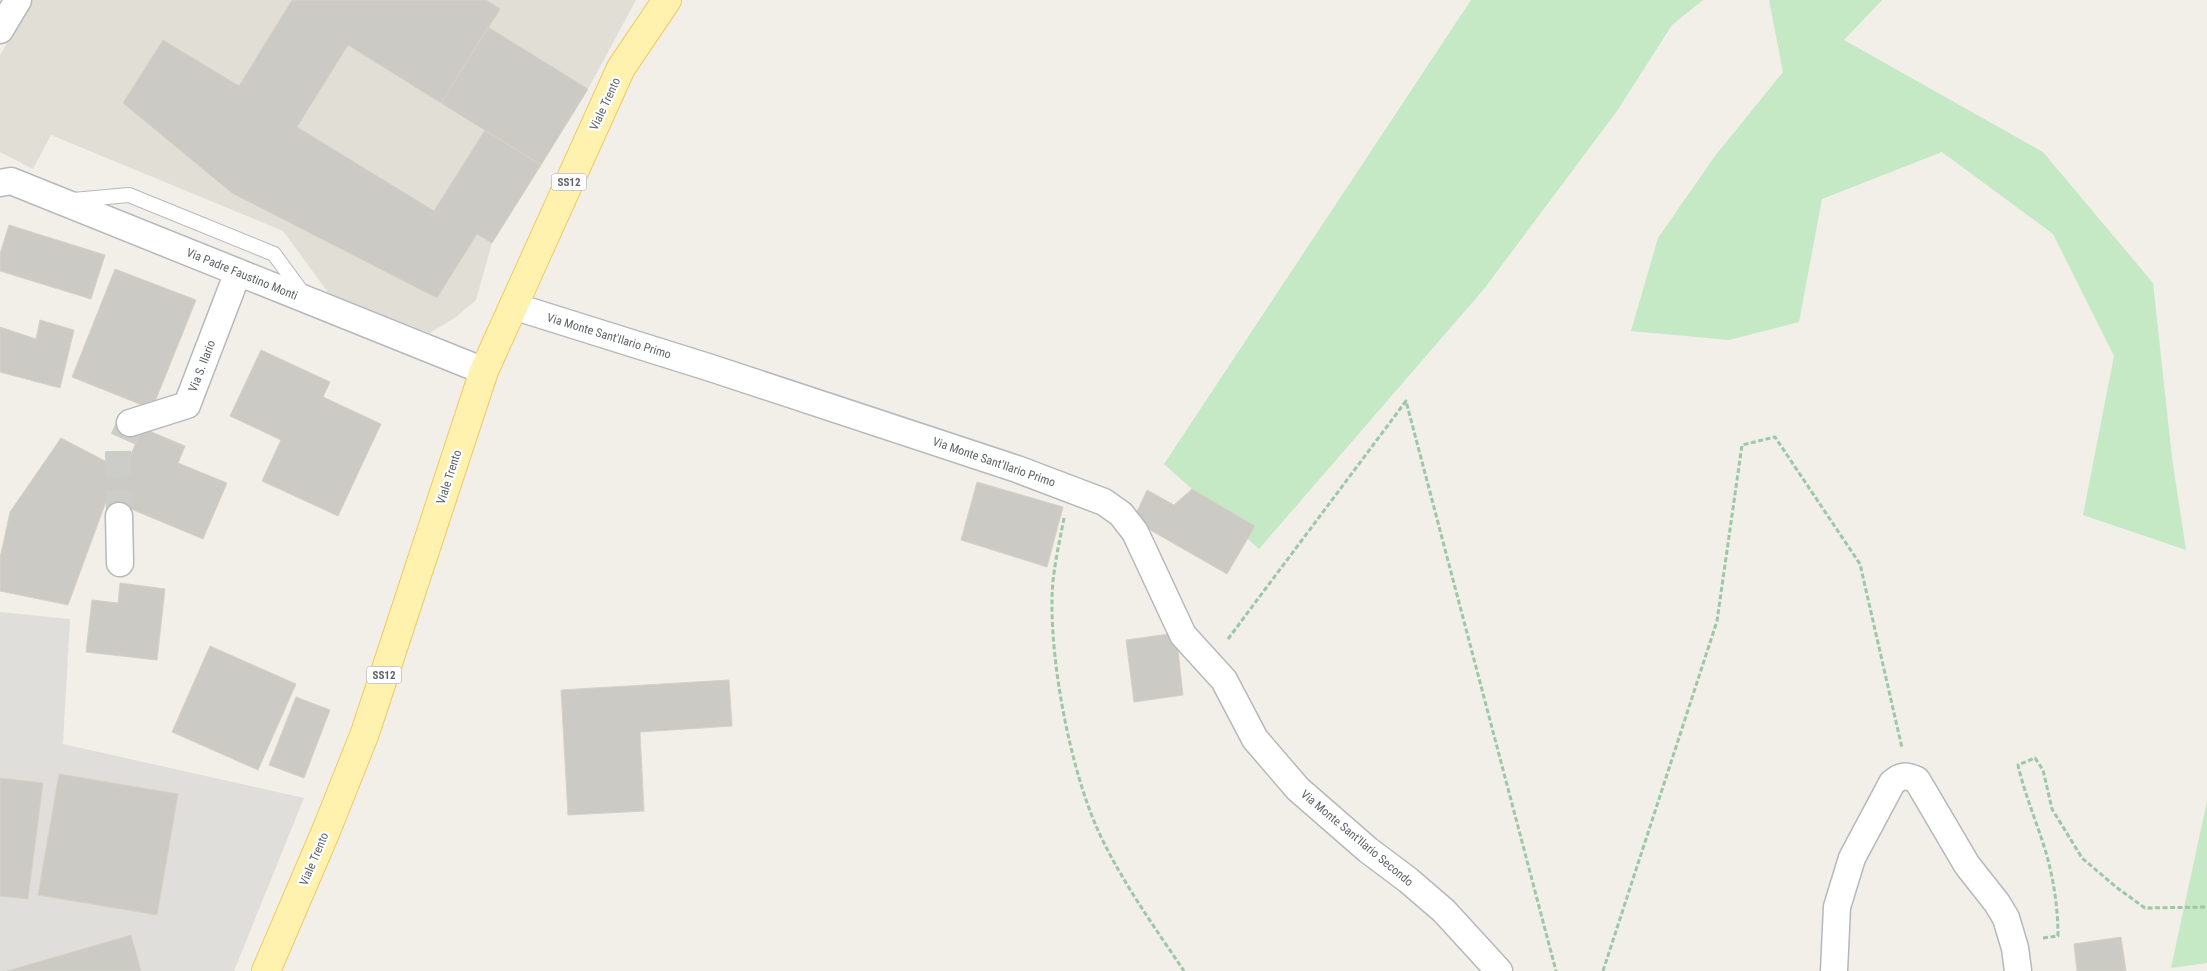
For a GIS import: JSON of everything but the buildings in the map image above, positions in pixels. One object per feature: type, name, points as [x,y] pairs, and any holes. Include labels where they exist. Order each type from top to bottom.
[{"type":"main road","name":"Viale Trento","points":[[266,971],[326,831],[365,733],[484,371],[621,68],[668,0]]},
{"type":"street","points":[[0,30],[18,0]]},
{"type":"street","name":"Via Padre Faustino Monti","points":[[0,183],[11,180],[484,371]]},
{"type":"street","name":"Via S. Ilario","points":[[130,423],[188,405],[238,272]]},
{"type":"street","name":"Via Monte Sant'Ilario Primo","points":[[513,306],[720,371],[1069,487]]},
{"type":"street","name":"Via Monte Sant'Ilario Secondo","points":[[1069,487],[1104,502],[1121,514],[1136,532],[1183,635],[1224,680],[1255,740],[1298,789],[1368,850],[1408,880],[1444,911],[1499,971]]},
{"type":"street","points":[[119,516],[120,563]]},
{"type":"street","points":[[1834,971],[1837,907],[1852,858],[1892,783],[1899,777],[1908,776],[1917,780],[1967,865],[1997,903],[2006,918],[2014,941],[2018,971]]},
{"type":"lane","points":[[62,201],[129,195],[274,254],[307,300]]},
{"type":"path","points":[[1209,664],[1406,401],[1556,971]]},
{"type":"path","points":[[1603,971],[1717,621],[1742,445],[1775,437],[1860,564],[1908,776]]},
{"type":"path","name":"Via Monte Sant'Ilario Primo","points":[[1069,487],[1054,567],[1052,600],[1057,672],[1075,764],[1096,826],[1139,904],[1184,971]]},
{"type":"path","points":[[2014,941],[2058,936],[2054,893],[2047,856],[2024,789],[2018,765],[2035,758],[2043,770],[2052,809],[2082,858],[2144,908],[2207,907]]},
{"type":"shaded area","points":[[33,0],[636,0],[588,89],[492,243],[476,300],[456,317],[430,333],[330,295],[283,231],[51,135],[33,169],[0,152],[0,55]]},
{"type":"shaded area","points":[[0,612],[70,619],[63,744],[304,798],[234,971],[0,971]]},
{"type":"green space","points":[[1471,0],[1703,0],[1672,25],[1617,111],[1484,289],[1259,549],[1164,464]]},
{"type":"green space","points":[[1769,0],[1882,0],[1844,40],[2043,152],[2153,283],[2172,458],[2186,550],[2083,515],[2114,356],[2053,234],[1942,152],[1822,199],[1799,322],[1729,340],[1631,331],[1658,238],[1715,156],[1783,72]]},
{"type":"green space","points":[[2207,801],[2207,963],[2171,968]]},
{"type":"tunnel","points":[[119,516],[118,450],[130,423]]}]
